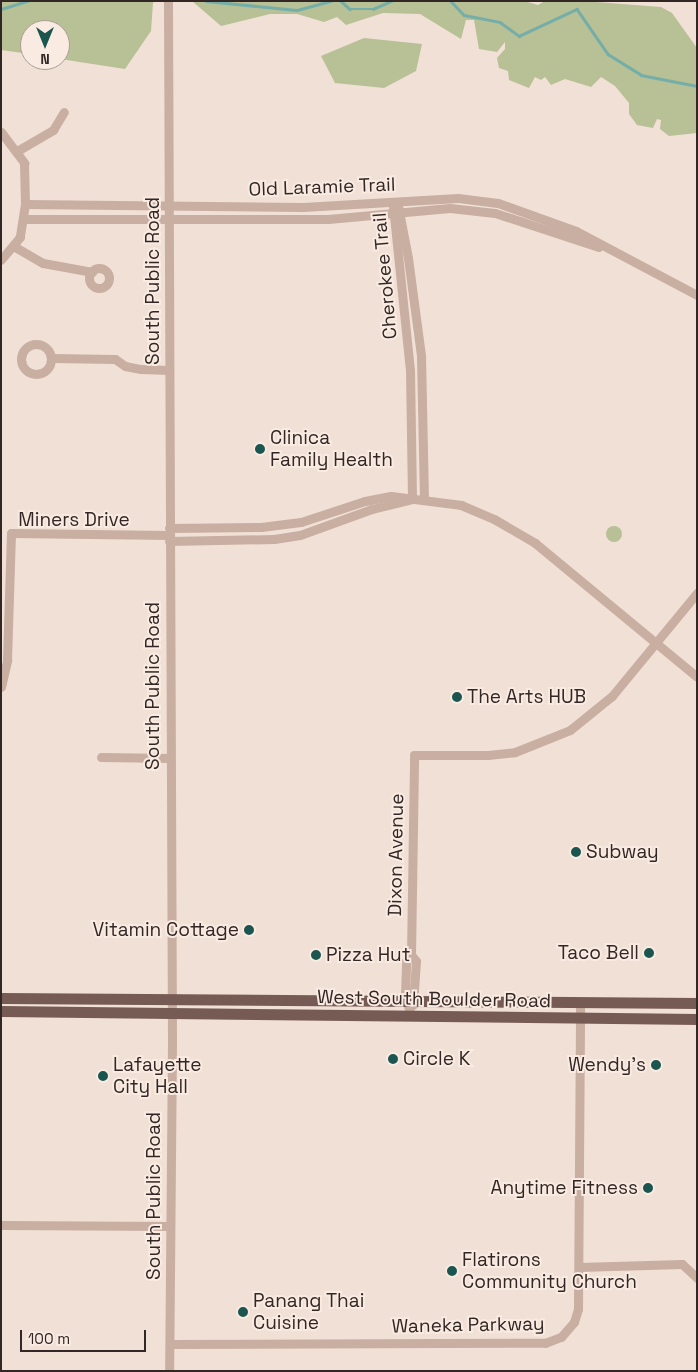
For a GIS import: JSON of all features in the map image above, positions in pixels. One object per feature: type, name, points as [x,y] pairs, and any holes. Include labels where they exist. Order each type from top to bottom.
[{"type":"main road","name":"West South Boulder Road","points":[[1,998],[697,1003]]},
{"type":"main road","name":"West South Boulder Road","points":[[1,1011],[697,1019]]},
{"type":"street","name":"South Public Road","points":[[168,1],[172,1000],[169,1371]]},
{"type":"street","points":[[17,151],[53,130],[64,112]]},
{"type":"street","points":[[1,132],[17,151],[25,173],[26,204],[25,219],[15,247],[1,260]]},
{"type":"street","name":"Old Laramie Trail","points":[[26,204],[169,208],[303,207],[458,198],[498,203],[576,231],[697,295]]},
{"type":"street","name":"Cherokee Trail","points":[[394,201],[421,356],[424,499]]},
{"type":"street","name":"Old Laramie Trail","points":[[25,219],[170,221],[328,219],[396,211],[450,208],[495,213],[609,250]]},
{"type":"street","name":"Cherokee Trail","points":[[396,211],[410,370],[412,499]]},
{"type":"street","points":[[15,247],[43,263],[92,272]]},
{"type":"street","points":[[52,358],[115,359],[125,366],[141,369],[169,370]]},
{"type":"street","points":[[169,535],[285,525],[378,498],[398,496],[460,505],[494,519],[535,543],[560,566],[697,676]]},
{"type":"street","points":[[169,535],[274,540],[300,535],[372,509],[412,499]]},
{"type":"street","name":"Miners Drive","points":[[1,687],[7,660],[11,533],[169,535]]},
{"type":"street","points":[[656,643],[697,593]]},
{"type":"street","name":"Dixon Avenue","points":[[410,1016],[410,1001],[416,961],[411,955],[414,755],[488,755],[514,752],[546,742],[593,714],[656,643]]},
{"type":"street","points":[[102,757],[170,758]]},
{"type":"street","name":"Waneka Parkway","points":[[170,1344],[545,1343],[561,1337],[574,1322],[578,1309],[580,1003]]},
{"type":"street","points":[[1,1225],[169,1226]]},
{"type":"street","points":[[579,1267],[682,1264],[697,1278]]},
{"type":"green space","points":[[1,1],[155,1],[153,3],[151,31],[125,69],[70,61],[70,20],[20,20],[20,53],[1,50]]},
{"type":"green space","points":[[192,1],[524,1],[538,5],[545,1],[583,1],[661,7],[672,13],[697,48],[697,133],[669,136],[660,129],[661,120],[657,119],[653,128],[637,125],[629,114],[629,103],[615,86],[601,77],[591,87],[565,79],[551,85],[545,77],[541,80],[535,77],[529,88],[509,80],[508,71],[499,68],[497,58],[505,49],[505,42],[497,52],[479,49],[474,20],[466,20],[461,39],[420,14],[383,13],[346,25],[337,17],[324,22],[297,14],[270,14],[221,26]]},
{"type":"green space","points":[[364,38],[422,44],[416,71],[384,88],[335,83],[321,56]]},
{"type":"green space","points":[[611,526],[617,526],[622,531],[620,540],[611,542],[606,537],[606,531]]},
{"type":"waterway","points":[[1,9],[28,1]]},
{"type":"waterway","points":[[206,1],[297,10],[331,1]]},
{"type":"waterway","points":[[341,1],[350,9],[373,9],[391,1]]},
{"type":"waterway","points":[[451,1],[464,15],[500,22],[519,36],[577,9],[608,54],[641,75],[697,86]]},
{"type":"place","name":"Clinica Family Health","points":[[260,449]]},
{"type":"place","name":"The Arts HUB","points":[[457,697]]},
{"type":"place","name":"Subway","points":[[576,852]]},
{"type":"place","name":"Vitamin Cottage","points":[[249,930]]},
{"type":"place","name":"Taco Bell","points":[[649,953]]},
{"type":"place","name":"Pizza Hut","points":[[316,955]]},
{"type":"place","name":"Circle K","points":[[393,1059]]},
{"type":"place","name":"Wendy's","points":[[656,1065]]},
{"type":"place","name":"Lafayette City Hall","points":[[103,1076]]},
{"type":"place","name":"Anytime Fitness","points":[[648,1188]]},
{"type":"place","name":"Flatirons Community Church","points":[[452,1271]]},
{"type":"place","name":"Panang Thai Cuisine","points":[[243,1312]]}]
